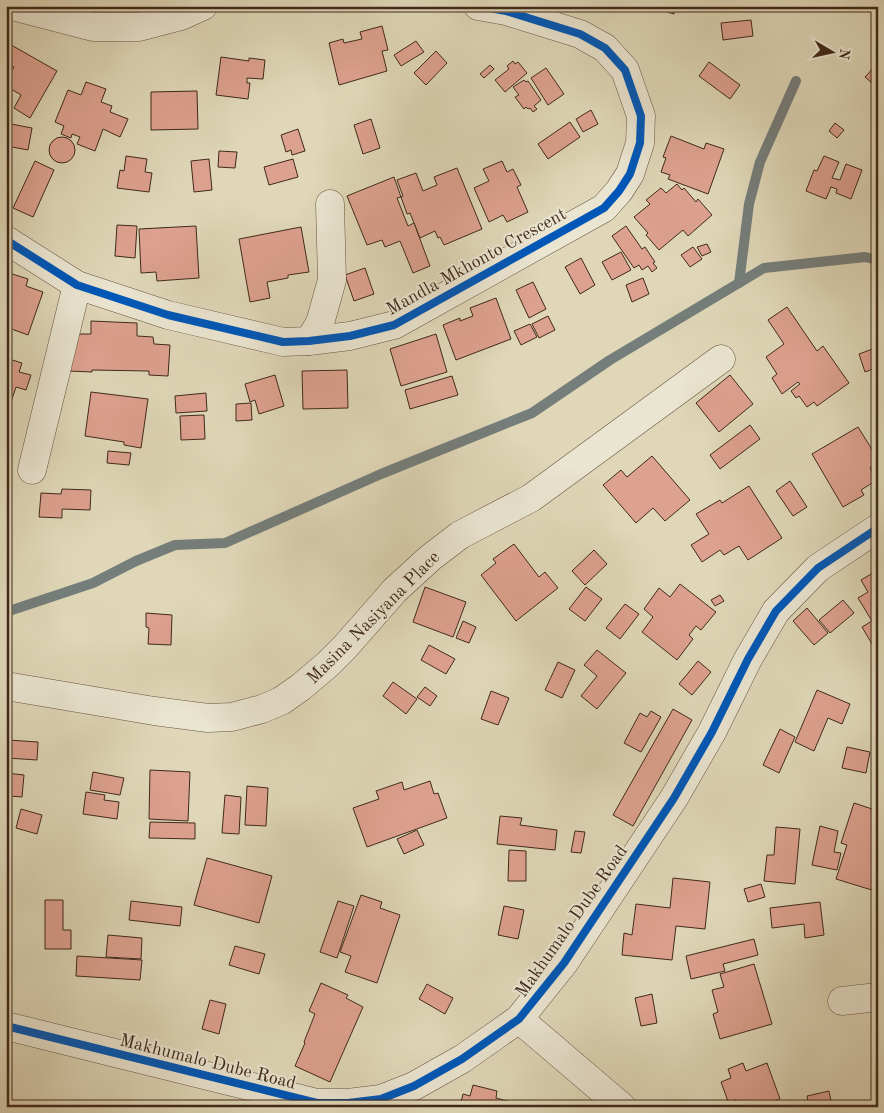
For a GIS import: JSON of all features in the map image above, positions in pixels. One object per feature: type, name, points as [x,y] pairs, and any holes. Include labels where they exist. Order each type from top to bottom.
[{"type":"street","points":[[12,6],[93,27],[139,27],[181,16],[203,6]]},
{"type":"street","name":"Mandla Mkhonto Crescent","points":[[6,240],[77,285],[168,315],[283,342],[350,336],[394,325],[604,208],[619,191],[630,174],[640,143],[641,116],[624,70],[605,48],[580,34],[506,12],[478,6]]},
{"type":"street","points":[[310,341],[320,323],[332,280],[330,204]]},
{"type":"street","points":[[32,470],[77,285]]},
{"type":"street","name":"Masina Nasiyana Place","points":[[6,686],[173,715],[208,718],[232,717],[262,709],[281,701],[328,664],[395,590],[430,558],[460,535],[531,498],[721,359]]},
{"type":"street","name":"Makhumalo Dube Road","points":[[6,1026],[317,1103],[348,1103],[381,1098],[414,1086],[462,1059],[519,1019],[564,963],[674,798],[712,732],[748,659],[776,611],[818,568],[878,528]]},
{"type":"street","points":[[842,1001],[878,997]]},
{"type":"street","points":[[519,1019],[622,1107]]},
{"type":"building","points":[[646,6],[677,6],[674,14]]},
{"type":"building","points":[[751,20],[753,36],[723,40],[721,23]]},
{"type":"building","points":[[382,26],[388,50],[382,51],[387,71],[339,85],[329,43],[343,39],[344,43],[362,39],[360,32]]},
{"type":"building","points":[[416,41],[424,52],[401,66],[394,55]]},
{"type":"building","points":[[6,42],[57,71],[30,118],[14,108],[21,95],[6,86],[6,81],[14,67],[6,63]]},
{"type":"building","points":[[436,51],[447,63],[426,85],[414,73]]},
{"type":"building","points":[[221,57],[249,61],[249,58],[265,60],[263,79],[247,78],[247,83],[250,83],[248,99],[216,95]]},
{"type":"building","points":[[513,61],[515,64],[518,62],[527,73],[505,92],[495,80],[509,69],[507,66]]},
{"type":"building","points":[[709,62],[740,85],[730,99],[699,76]]},
{"type":"building","points":[[878,63],[878,88],[865,77]]},
{"type":"building","points":[[490,65],[494,69],[484,78],[480,74]]},
{"type":"building","points":[[546,68],[564,94],[548,105],[531,78]]},
{"type":"building","points":[[524,80],[528,81],[541,100],[534,106],[537,109],[533,112],[530,108],[526,107],[524,109],[515,97],[519,95],[513,87]]},
{"type":"building","points":[[86,82],[106,89],[101,102],[112,106],[110,112],[128,119],[120,137],[103,129],[95,151],[77,144],[80,137],[72,134],[71,138],[61,134],[64,126],[55,122],[68,90],[81,95]]},
{"type":"building","points":[[197,91],[198,129],[151,130],[151,92]]},
{"type":"building","points":[[591,110],[598,124],[583,132],[576,119]]},
{"type":"building","points":[[371,119],[380,148],[363,154],[354,125]]},
{"type":"building","points":[[570,122],[580,137],[548,159],[538,144]]},
{"type":"building","points":[[6,123],[32,128],[28,150],[7,146],[6,150]]},
{"type":"building","points":[[835,123],[844,130],[837,138],[829,131]]},
{"type":"building","points":[[298,129],[305,151],[292,155],[291,150],[286,152],[281,135]]},
{"type":"building","points":[[671,136],[704,149],[706,143],[724,149],[708,194],[668,179],[670,175],[661,172],[666,158],[663,157]]},
{"type":"building","points":[[62,137],[71,141],[75,150],[71,159],[62,163],[53,159],[49,150],[53,141]]},
{"type":"building","points":[[219,151],[237,152],[235,168],[218,167]]},
{"type":"building","points":[[126,156],[147,159],[145,172],[152,173],[149,192],[117,188],[120,170],[124,171]]},
{"type":"building","points":[[824,156],[839,162],[832,178],[840,180],[846,164],[862,170],[851,199],[836,193],[837,189],[831,187],[826,199],[806,191],[814,170],[817,171]]},
{"type":"building","points":[[209,159],[212,190],[194,192],[191,161]]},
{"type":"building","points":[[293,159],[298,177],[269,185],[264,167]]},
{"type":"building","points":[[35,161],[54,170],[33,217],[13,208]]},
{"type":"building","points":[[502,161],[507,172],[513,169],[521,185],[517,187],[528,212],[507,222],[503,215],[489,222],[474,188],[489,181],[483,169]]},
{"type":"building","points":[[457,168],[482,229],[444,245],[435,231],[420,238],[410,213],[407,214],[397,180],[416,173],[423,191],[437,185],[434,177]]},
{"type":"building","points":[[394,177],[401,197],[397,198],[408,226],[414,223],[430,266],[413,273],[400,241],[385,247],[382,240],[367,245],[347,196]]},
{"type":"building","points":[[677,184],[682,190],[684,188],[696,202],[698,199],[712,215],[688,236],[683,230],[659,250],[634,217],[650,204],[646,200],[661,188],[666,193]]},
{"type":"building","points":[[117,225],[137,226],[135,258],[115,256]]},
{"type":"building","points":[[196,226],[199,278],[157,281],[156,272],[141,273],[139,229]]},
{"type":"building","points":[[626,226],[642,249],[645,247],[655,262],[653,263],[657,268],[652,272],[648,266],[642,270],[639,265],[634,268],[612,236]]},
{"type":"building","points":[[301,227],[309,272],[288,275],[288,278],[267,282],[270,298],[250,302],[239,239]]},
{"type":"building","points":[[707,244],[711,252],[702,256],[697,247]]},
{"type":"building","points":[[693,247],[702,259],[690,267],[681,255]]},
{"type":"building","points":[[621,252],[631,270],[612,280],[602,262]]},
{"type":"building","points":[[581,258],[595,285],[580,294],[565,267]]},
{"type":"building","points":[[365,268],[374,294],[354,301],[345,275]]},
{"type":"building","points":[[6,272],[28,279],[26,286],[43,292],[28,335],[6,327]]},
{"type":"building","points":[[643,278],[649,294],[632,302],[626,285]]},
{"type":"building","points":[[533,282],[546,309],[529,318],[516,290]]},
{"type":"building","points":[[496,298],[511,339],[456,360],[443,325],[460,318],[460,321],[473,316],[470,308]]},
{"type":"building","points":[[787,307],[817,351],[823,346],[849,383],[817,406],[814,402],[807,407],[799,396],[796,398],[791,391],[800,384],[798,382],[782,394],[772,378],[777,374],[766,357],[784,344],[768,320]]},
{"type":"building","points":[[548,316],[555,330],[539,338],[532,324]]},
{"type":"building","points":[[91,321],[137,323],[137,336],[153,337],[154,344],[170,345],[168,376],[149,375],[149,371],[68,371],[70,334],[91,334]]},
{"type":"building","points":[[530,324],[537,337],[521,345],[514,331]]},
{"type":"building","points":[[436,334],[447,372],[401,386],[390,349]]},
{"type":"building","points":[[878,347],[878,367],[865,372],[859,354]]},
{"type":"building","points":[[6,358],[22,363],[19,372],[31,375],[26,390],[16,387],[11,402],[6,401]]},
{"type":"building","points":[[347,370],[348,408],[303,409],[302,371]]},
{"type":"building","points":[[275,375],[284,406],[259,414],[255,400],[250,402],[245,384]]},
{"type":"building","points":[[730,375],[753,404],[719,432],[696,403]]},
{"type":"building","points":[[452,376],[458,395],[410,409],[405,390]]},
{"type":"building","points":[[91,392],[148,399],[141,448],[124,445],[124,442],[85,436]]},
{"type":"building","points":[[206,393],[207,411],[176,413],[175,396]]},
{"type":"building","points":[[251,403],[252,420],[236,421],[236,404]]},
{"type":"building","points":[[204,415],[205,439],[181,440],[180,416]]},
{"type":"building","points":[[750,425],[760,439],[720,469],[710,455]]},
{"type":"building","points":[[858,427],[878,459],[878,463],[870,468],[877,480],[861,490],[864,495],[843,507],[812,454]]},
{"type":"building","points":[[108,451],[131,453],[129,465],[107,463]]},
{"type":"building","points":[[652,456],[690,500],[665,521],[653,508],[636,523],[603,485],[621,470],[627,477]]},
{"type":"building","points":[[790,481],[807,507],[793,516],[776,491]]},
{"type":"building","points":[[749,486],[782,538],[748,560],[739,546],[724,555],[720,550],[702,562],[691,545],[709,534],[696,514],[720,500],[722,503]]},
{"type":"building","points":[[62,489],[91,490],[90,510],[62,509],[62,518],[39,517],[41,493],[61,494]]},
{"type":"building","points":[[514,544],[539,577],[545,572],[558,588],[516,621],[481,575],[496,563],[493,559]]},
{"type":"building","points":[[594,550],[607,564],[585,585],[572,571]]},
{"type":"building","points":[[878,570],[878,650],[876,651],[862,627],[872,621],[858,598],[868,592],[861,580]]},
{"type":"building","points":[[680,584],[716,612],[701,630],[696,626],[689,635],[693,639],[677,660],[642,632],[653,617],[644,609],[659,588],[670,597]]},
{"type":"building","points":[[425,587],[466,602],[453,637],[413,622]]},
{"type":"building","points":[[586,587],[602,599],[585,621],[569,609]]},
{"type":"building","points":[[720,595],[724,601],[715,606],[711,600]]},
{"type":"building","points":[[843,600],[854,613],[830,633],[819,620]]},
{"type":"building","points":[[625,604],[639,614],[620,639],[606,628]]},
{"type":"building","points":[[807,608],[828,633],[814,645],[793,621]]},
{"type":"building","points":[[146,613],[172,615],[171,645],[148,644],[149,628],[146,627]]},
{"type":"building","points":[[463,621],[476,627],[469,643],[456,638]]},
{"type":"building","points":[[429,645],[455,659],[446,674],[421,660]]},
{"type":"building","points":[[597,650],[626,673],[597,709],[581,696],[597,676],[584,665]]},
{"type":"building","points":[[698,661],[711,672],[692,695],[679,684]]},
{"type":"building","points":[[558,662],[575,670],[562,698],[545,690]]},
{"type":"building","points":[[393,682],[417,699],[406,714],[383,696]]},
{"type":"building","points":[[425,687],[437,696],[430,706],[417,697]]},
{"type":"building","points":[[817,690],[850,704],[842,724],[828,718],[814,751],[795,742]]},
{"type":"building","points":[[491,691],[509,698],[498,725],[481,719]]},
{"type":"building","points":[[673,709],[692,720],[633,826],[613,815]]},
{"type":"building","points":[[651,711],[661,717],[641,752],[624,743],[640,713],[647,717]]},
{"type":"building","points":[[780,729],[795,737],[779,773],[763,765]]},
{"type":"building","points":[[8,740],[38,742],[37,760],[7,758]]},
{"type":"building","points":[[847,747],[870,752],[866,773],[842,768]]},
{"type":"building","points":[[150,770],[190,772],[188,821],[149,819]]},
{"type":"building","points":[[93,772],[124,778],[120,795],[90,790]]},
{"type":"building","points":[[6,773],[24,775],[22,797],[10,796],[8,829],[6,828]]},
{"type":"building","points":[[430,781],[434,794],[438,793],[447,818],[367,847],[353,808],[379,799],[376,791],[402,782],[404,790]]},
{"type":"building","points":[[247,786],[268,788],[266,826],[245,825]]},
{"type":"building","points":[[86,792],[105,795],[104,800],[119,802],[117,819],[83,814]]},
{"type":"building","points":[[225,795],[241,797],[239,834],[222,833]]},
{"type":"building","points":[[854,803],[878,811],[878,882],[875,891],[836,879],[847,845],[841,843]]},
{"type":"building","points":[[21,809],[42,815],[37,834],[16,828]]},
{"type":"building","points":[[500,816],[522,818],[520,825],[557,830],[555,850],[497,844]]},
{"type":"building","points":[[150,822],[195,823],[195,839],[149,838]]},
{"type":"building","points":[[820,826],[838,831],[834,852],[841,853],[837,870],[812,865]]},
{"type":"building","points":[[776,827],[800,829],[795,884],[764,881],[767,855],[774,855]]},
{"type":"building","points":[[417,830],[424,845],[404,854],[397,839]]},
{"type":"building","points":[[575,831],[585,832],[581,853],[571,852]]},
{"type":"building","points":[[509,850],[526,851],[526,881],[508,881]]},
{"type":"building","points":[[207,858],[272,876],[259,923],[194,905]]},
{"type":"building","points":[[6,859],[11,860],[10,892],[6,892]]},
{"type":"building","points":[[673,878],[710,882],[705,929],[676,926],[672,960],[622,955],[624,933],[632,935],[636,904],[670,908]]},
{"type":"building","points":[[761,884],[765,897],[748,902],[744,889]]},
{"type":"building","points":[[361,895],[382,902],[380,908],[400,915],[377,983],[345,972],[351,956],[340,952]]},
{"type":"building","points":[[45,900],[63,900],[63,930],[71,930],[71,949],[45,949]]},
{"type":"building","points":[[131,901],[182,907],[180,926],[129,920]]},
{"type":"building","points":[[338,901],[354,906],[337,958],[320,952]]},
{"type":"building","points":[[820,902],[824,935],[805,938],[804,924],[772,928],[770,908]]},
{"type":"building","points":[[504,906],[524,910],[518,939],[498,935]]},
{"type":"building","points":[[108,935],[142,938],[141,959],[106,957]]},
{"type":"building","points":[[754,939],[758,955],[723,964],[725,971],[691,979],[686,956]]},
{"type":"building","points":[[235,946],[265,954],[259,974],[229,965]]},
{"type":"building","points":[[77,956],[142,960],[140,980],[76,976]]},
{"type":"building","points":[[754,964],[772,1024],[720,1039],[713,1014],[718,1012],[712,990],[724,987],[720,974]]},
{"type":"building","points":[[321,983],[348,995],[346,998],[363,1007],[330,1082],[295,1066],[315,1014],[309,1011]]},
{"type":"building","points":[[427,984],[453,998],[445,1014],[419,999]]},
{"type":"building","points":[[652,994],[657,1023],[641,1026],[635,998]]},
{"type":"building","points":[[210,1000],[226,1004],[219,1034],[202,1029]]},
{"type":"building","points":[[743,1063],[746,1071],[767,1063],[780,1099],[760,1107],[738,1107],[736,1100],[729,1104],[721,1082],[731,1078],[728,1069]]},
{"type":"building","points":[[473,1085],[497,1091],[496,1098],[511,1102],[510,1107],[460,1107],[463,1094],[470,1096]]},
{"type":"building","points":[[829,1091],[832,1106],[809,1107],[807,1096]]},
{"type":"building","points":[[787,1103],[788,1107],[770,1107],[770,1106]]},
{"type":"waterway","points":[[739,283],[749,204],[760,162],[796,81]]},
{"type":"waterway","points":[[6,612],[93,583],[136,561],[175,545],[225,543],[381,474],[532,413],[610,360],[764,268],[865,257],[878,260]]},
{"type":"cycle path","points":[[6,240],[77,285],[168,315],[283,342],[350,336],[394,325],[604,208],[619,191],[630,174],[640,143],[641,116],[625,70],[605,48],[580,34],[506,11],[478,6]]},
{"type":"cycle path","points":[[6,1026],[317,1103],[348,1103],[381,1099],[414,1086],[462,1059],[519,1019],[564,963],[674,798],[712,732],[748,659],[776,611],[818,568],[878,528]]}]
